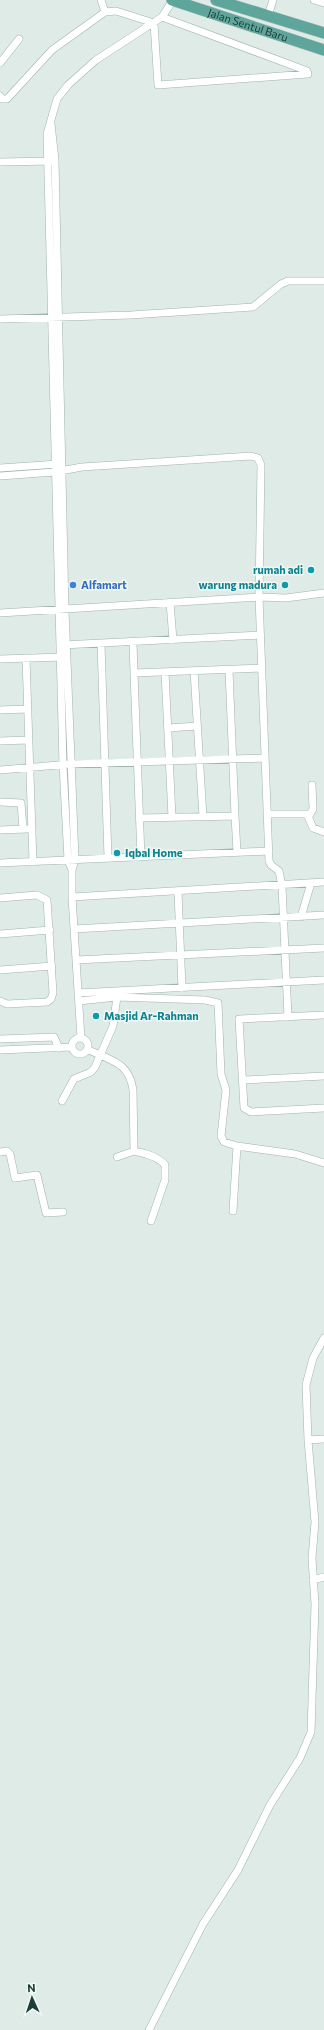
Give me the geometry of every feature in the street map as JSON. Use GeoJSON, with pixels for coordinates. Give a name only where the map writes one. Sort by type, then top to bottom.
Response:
{"type":"FeatureCollection","features":[{"type":"Feature","properties":{"kind":"main road","name":"Jalan Sentul Baru"},"geometry":{"type":"LineString","coordinates":[[172,0],[324,50]]}},
{"type":"Feature","properties":{"kind":"main road","name":"Jalan Sentul Baru"},"geometry":{"type":"LineString","coordinates":[[216,0],[324,33]]}},
{"type":"Feature","properties":{"kind":"main road"},"geometry":{"type":"LineString","coordinates":[[252,26],[256,12]]}},
{"type":"Feature","properties":{"kind":"main road"},"geometry":{"type":"LineString","coordinates":[[268,32],[270,17]]}},
{"type":"Feature","properties":{"kind":"street"},"geometry":{"type":"LineString","coordinates":[[101,0],[105,12]]}},
{"type":"Feature","properties":{"kind":"street"},"geometry":{"type":"LineString","coordinates":[[81,1038],[72,897],[72,860],[63,657],[51,124],[57,99],[68,85],[96,60],[162,17],[172,0]]}},
{"type":"Feature","properties":{"kind":"street"},"geometry":{"type":"LineString","coordinates":[[270,17],[273,0]]}},
{"type":"Feature","properties":{"kind":"street"},"geometry":{"type":"LineString","coordinates":[[314,0],[324,3]]}},
{"type":"Feature","properties":{"kind":"street"},"geometry":{"type":"LineString","coordinates":[[0,96],[2,99],[7,99],[52,50],[105,12],[116,11],[154,23]]}},
{"type":"Feature","properties":{"kind":"street"},"geometry":{"type":"LineString","coordinates":[[154,23],[158,85],[308,74],[307,71],[162,17]]}},
{"type":"Feature","properties":{"kind":"street"},"geometry":{"type":"LineString","coordinates":[[0,64],[19,39]]}},
{"type":"Feature","properties":{"kind":"street"},"geometry":{"type":"LineString","coordinates":[[0,162],[51,161]]}},
{"type":"Feature","properties":{"kind":"street"},"geometry":{"type":"LineString","coordinates":[[0,319],[55,318],[253,307],[281,284],[288,281],[324,281]]}},
{"type":"Feature","properties":{"kind":"street"},"geometry":{"type":"LineString","coordinates":[[0,468],[82,467],[251,456],[258,458],[261,465],[259,597],[267,814],[270,864],[279,871],[282,886],[282,918],[288,1017]]}},
{"type":"Feature","properties":{"kind":"street"},"geometry":{"type":"LineString","coordinates":[[0,476],[58,468]]}},
{"type":"Feature","properties":{"kind":"street"},"geometry":{"type":"LineString","coordinates":[[0,613],[62,611],[170,602],[259,597],[286,598],[324,593]]}},
{"type":"Feature","properties":{"kind":"street"},"geometry":{"type":"LineString","coordinates":[[170,602],[173,640]]}},
{"type":"Feature","properties":{"kind":"street"},"geometry":{"type":"LineString","coordinates":[[63,645],[260,636]]}},
{"type":"Feature","properties":{"kind":"street"},"geometry":{"type":"LineString","coordinates":[[133,642],[141,857]]}},
{"type":"Feature","properties":{"kind":"street"},"geometry":{"type":"LineString","coordinates":[[101,644],[108,858]]}},
{"type":"Feature","properties":{"kind":"street"},"geometry":{"type":"LineString","coordinates":[[0,659],[63,657]]}},
{"type":"Feature","properties":{"kind":"street"},"geometry":{"type":"LineString","coordinates":[[26,658],[29,768],[27,829]]}},
{"type":"Feature","properties":{"kind":"street"},"geometry":{"type":"LineString","coordinates":[[134,674],[261,668]]}},
{"type":"Feature","properties":{"kind":"street"},"geometry":{"type":"LineString","coordinates":[[229,670],[234,816],[237,852]]}},
{"type":"Feature","properties":{"kind":"street"},"geometry":{"type":"LineString","coordinates":[[194,671],[203,817]]}},
{"type":"Feature","properties":{"kind":"street"},"geometry":{"type":"LineString","coordinates":[[165,672],[172,817]]}},
{"type":"Feature","properties":{"kind":"street"},"geometry":{"type":"LineString","coordinates":[[0,710],[27,709]]}},
{"type":"Feature","properties":{"kind":"street"},"geometry":{"type":"LineString","coordinates":[[168,728],[198,726]]}},
{"type":"Feature","properties":{"kind":"street"},"geometry":{"type":"LineString","coordinates":[[0,741],[28,740]]}},
{"type":"Feature","properties":{"kind":"street"},"geometry":{"type":"LineString","coordinates":[[0,770],[67,764],[265,758]]}},
{"type":"Feature","properties":{"kind":"street"},"geometry":{"type":"LineString","coordinates":[[312,785],[313,809],[309,816],[312,828],[324,832]]}},
{"type":"Feature","properties":{"kind":"street"},"geometry":{"type":"LineString","coordinates":[[0,802],[21,803],[33,862]]}},
{"type":"Feature","properties":{"kind":"street"},"geometry":{"type":"LineString","coordinates":[[267,814],[307,814],[309,816]]}},
{"type":"Feature","properties":{"kind":"street"},"geometry":{"type":"LineString","coordinates":[[140,818],[234,816]]}},
{"type":"Feature","properties":{"kind":"street"},"geometry":{"type":"LineString","coordinates":[[0,830],[27,829]]}},
{"type":"Feature","properties":{"kind":"street"},"geometry":{"type":"LineString","coordinates":[[0,863],[269,851]]}},
{"type":"Feature","properties":{"kind":"street"},"geometry":{"type":"LineString","coordinates":[[72,897],[282,886],[324,882]]}},
{"type":"Feature","properties":{"kind":"street"},"geometry":{"type":"LineString","coordinates":[[301,916],[310,883]]}},
{"type":"Feature","properties":{"kind":"street"},"geometry":{"type":"LineString","coordinates":[[178,892],[182,956],[182,988]]}},
{"type":"Feature","properties":{"kind":"street"},"geometry":{"type":"LineString","coordinates":[[0,898],[37,895],[48,900],[53,993],[48,1002],[7,1004],[0,1001]]}},
{"type":"Feature","properties":{"kind":"street"},"geometry":{"type":"LineString","coordinates":[[74,929],[324,915]]}},
{"type":"Feature","properties":{"kind":"street"},"geometry":{"type":"LineString","coordinates":[[0,934],[50,930]]}},
{"type":"Feature","properties":{"kind":"street"},"geometry":{"type":"LineString","coordinates":[[76,960],[324,948]]}},
{"type":"Feature","properties":{"kind":"street"},"geometry":{"type":"LineString","coordinates":[[0,970],[52,966]]}},
{"type":"Feature","properties":{"kind":"street"},"geometry":{"type":"LineString","coordinates":[[78,993],[324,980]]}},
{"type":"Feature","properties":{"kind":"street"},"geometry":{"type":"LineString","coordinates":[[79,1001],[117,997],[205,1000],[218,1003],[221,1074],[226,1090],[221,1136],[224,1142],[237,1146],[295,1154],[324,1163]]}},
{"type":"Feature","properties":{"kind":"street"},"geometry":{"type":"LineString","coordinates":[[62,1100],[74,1079],[91,1072],[100,1056],[113,1026],[117,997]]}},
{"type":"Feature","properties":{"kind":"street"},"geometry":{"type":"LineString","coordinates":[[324,1015],[235,1019],[244,1080],[244,1108],[246,1111],[324,1108]]}},
{"type":"Feature","properties":{"kind":"street"},"geometry":{"type":"LineString","coordinates":[[59,1048],[54,1037],[1,1039],[2,1050],[59,1048],[72,1047]]}},
{"type":"Feature","properties":{"kind":"street"},"geometry":{"type":"LineString","coordinates":[[81,1038],[87,1042],[87,1050],[84,1053],[79,1054],[74,1052],[72,1047],[73,1042],[76,1039],[81,1038]]}},
{"type":"Feature","properties":{"kind":"street"},"geometry":{"type":"LineString","coordinates":[[87,1050],[119,1063],[126,1069],[132,1080],[134,1151]]}},
{"type":"Feature","properties":{"kind":"street"},"geometry":{"type":"LineString","coordinates":[[244,1080],[324,1076]]}},
{"type":"Feature","properties":{"kind":"street"},"geometry":{"type":"LineString","coordinates":[[233,1211],[237,1146]]}},
{"type":"Feature","properties":{"kind":"street"},"geometry":{"type":"LineString","coordinates":[[0,1152],[7,1151],[10,1154],[15,1178],[19,1179],[37,1175],[46,1213],[63,1212]]}},
{"type":"Feature","properties":{"kind":"street"},"geometry":{"type":"LineString","coordinates":[[117,1157],[134,1151],[149,1155],[165,1165],[165,1180],[151,1221]]}},
{"type":"Feature","properties":{"kind":"street"},"geometry":{"type":"LineString","coordinates":[[149,2030],[203,1924],[238,1870],[270,1805],[307,1743],[312,1717],[315,1604],[312,1558],[315,1522],[308,1440],[306,1385],[314,1358],[324,1338]]}},
{"type":"Feature","properties":{"kind":"street"},"geometry":{"type":"LineString","coordinates":[[308,1440],[324,1439]]}},
{"type":"Feature","properties":{"kind":"street"},"geometry":{"type":"LineString","coordinates":[[313,1580],[324,1577]]}},
{"type":"Feature","properties":{"kind":"place","name":"rumah adi"},"geometry":{"type":"Point","coordinates":[311,570]}},
{"type":"Feature","properties":{"kind":"place","name":"Alfamart"},"geometry":{"type":"Point","coordinates":[73,585]}},
{"type":"Feature","properties":{"kind":"place","name":"warung madura"},"geometry":{"type":"Point","coordinates":[285,585]}},
{"type":"Feature","properties":{"kind":"place","name":"Iqbal Home"},"geometry":{"type":"Point","coordinates":[117,853]}},
{"type":"Feature","properties":{"kind":"place","name":"Masjid Ar-Rahman"},"geometry":{"type":"Point","coordinates":[96,1016]}}]}
